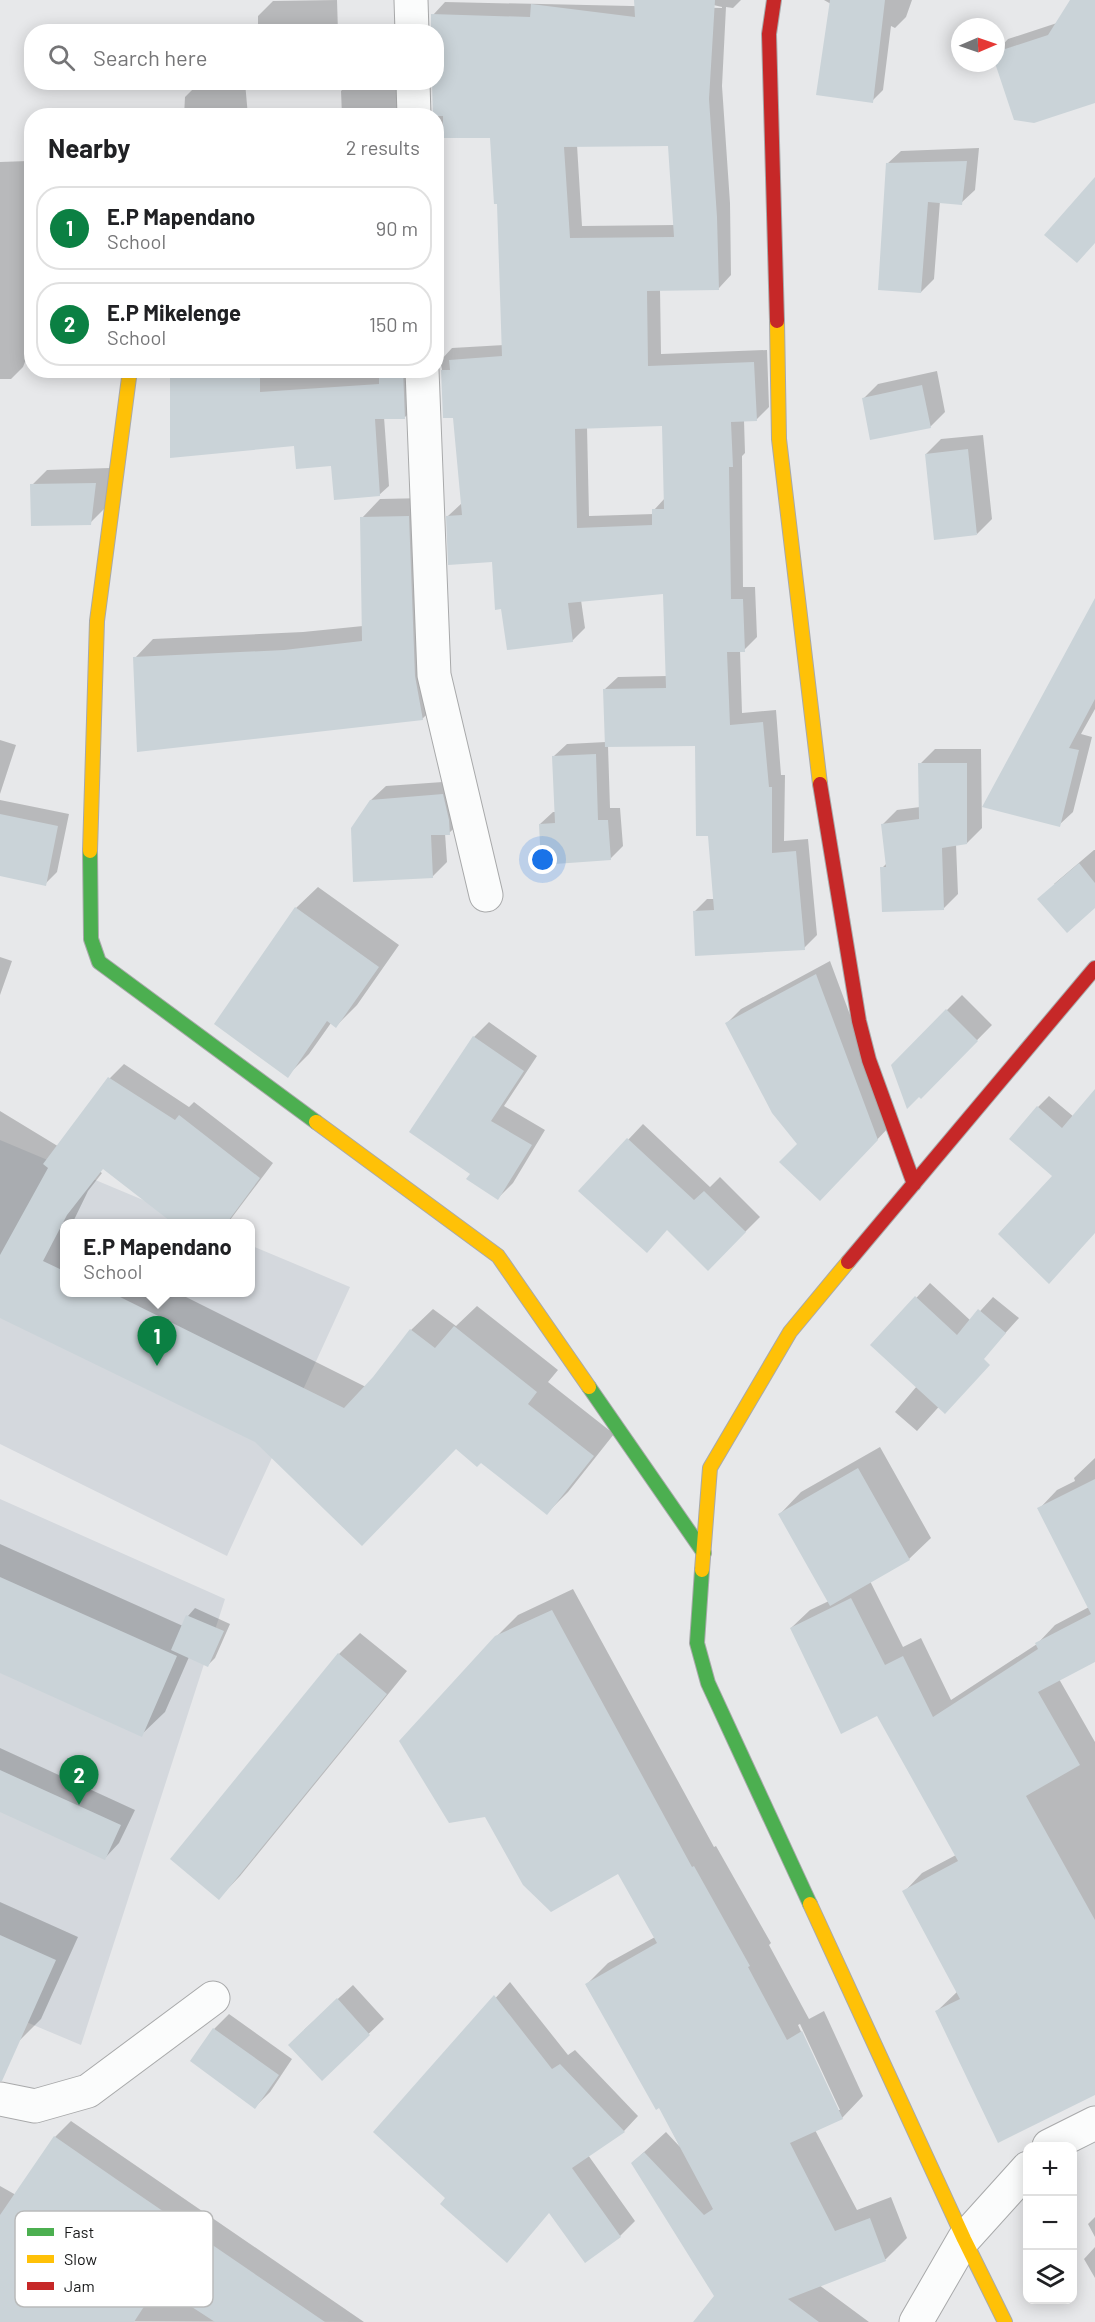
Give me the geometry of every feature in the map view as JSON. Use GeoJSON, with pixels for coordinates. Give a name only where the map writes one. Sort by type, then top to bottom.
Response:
{"type":"FeatureCollection","features":[{"type":"Feature","properties":{"kind":"street"},"geometry":{"type":"LineString","coordinates":[[411,0],[412,24]]}},
{"type":"Feature","properties":{"kind":"street"},"geometry":{"type":"LineString","coordinates":[[774,0],[769,34],[779,439],[817,764],[859,1020],[869,1060],[914,1184]]}},
{"type":"Feature","properties":{"kind":"street"},"geometry":{"type":"LineString","coordinates":[[413,90],[414,108]]}},
{"type":"Feature","properties":{"kind":"street"},"geometry":{"type":"LineString","coordinates":[[129,378],[98,621],[90,816],[91,939],[99,962],[498,1256],[704,1553]]}},
{"type":"Feature","properties":{"kind":"street"},"geometry":{"type":"LineString","coordinates":[[422,378],[434,675],[486,896]]}},
{"type":"Feature","properties":{"kind":"street"},"geometry":{"type":"LineString","coordinates":[[1005,2322],[964,2239],[708,1683],[697,1643],[710,1468],[790,1332],[1095,968]]}},
{"type":"Feature","properties":{"kind":"street"},"geometry":{"type":"LineString","coordinates":[[0,2099],[35,2106],[88,2091],[213,1998]]}},
{"type":"Feature","properties":{"kind":"street"},"geometry":{"type":"LineString","coordinates":[[1057,2142],[1095,2123]]}},
{"type":"Feature","properties":{"kind":"street"},"geometry":{"type":"LineString","coordinates":[[915,2322],[964,2239],[1023,2174]]}},
{"type":"Feature","properties":{"kind":"shaded area"},"geometry":{"type":"Polygon","coordinates":[[[0,1140],[188,1219],[60,1219],[60,1297],[255,1297],[255,1247],[350,1287],[227,1556],[0,1444],[0,1140]]]}},
{"type":"Feature","properties":{"kind":"shaded area"},"geometry":{"type":"Polygon","coordinates":[[[0,1499],[225,1599],[81,2045],[0,2011],[0,1499]]]}},
{"type":"Feature","properties":{"kind":"building"},"geometry":{"type":"Polygon","coordinates":[[[634,0],[715,0],[709,99],[717,217],[719,290],[647,291],[648,366],[754,362],[757,421],[731,422],[733,467],[729,467],[731,599],[743,599],[745,652],[727,652],[730,725],[763,722],[769,787],[772,787],[772,853],[796,851],[805,950],[695,956],[693,911],[714,910],[708,836],[696,836],[695,746],[605,747],[603,689],[666,688],[663,594],[568,603],[573,642],[507,650],[501,609],[495,610],[492,562],[448,565],[446,516],[462,515],[453,418],[443,418],[441,378],[444,378],[444,370],[450,370],[449,360],[502,356],[497,204],[494,204],[490,138],[444,138],[444,108],[433,108],[432,90],[444,90],[444,24],[431,24],[431,14],[530,17],[531,4],[635,17],[634,0]],[[668,146],[564,147],[570,238],[674,237],[668,146]],[[662,426],[575,429],[577,528],[652,525],[652,509],[664,509],[662,426]]]}},
{"type":"Feature","properties":{"kind":"building"},"geometry":{"type":"Polygon","coordinates":[[[830,0],[885,0],[873,103],[816,95],[830,0]]]}},
{"type":"Feature","properties":{"kind":"building"},"geometry":{"type":"Polygon","coordinates":[[[1070,0],[1095,0],[1095,103],[1034,123],[1014,120],[998,72],[1005,72],[1005,49],[1048,35],[1070,0]]]}},
{"type":"Feature","properties":{"kind":"building"},"geometry":{"type":"Polygon","coordinates":[[[967,161],[962,205],[928,202],[921,293],[878,290],[886,163],[967,161]]]}},
{"type":"Feature","properties":{"kind":"building"},"geometry":{"type":"Polygon","coordinates":[[[1095,177],[1095,243],[1077,263],[1044,235],[1095,177]]]}},
{"type":"Feature","properties":{"kind":"building"},"geometry":{"type":"Polygon","coordinates":[[[170,378],[260,378],[260,392],[379,384],[379,378],[403,378],[405,419],[375,419],[380,496],[334,500],[331,466],[296,469],[294,446],[170,458],[170,378]]]}},
{"type":"Feature","properties":{"kind":"building"},"geometry":{"type":"Polygon","coordinates":[[[922,385],[931,428],[870,440],[862,398],[922,385]]]}},
{"type":"Feature","properties":{"kind":"building"},"geometry":{"type":"Polygon","coordinates":[[[968,449],[977,535],[934,540],[925,454],[968,449]]]}},
{"type":"Feature","properties":{"kind":"building"},"geometry":{"type":"Polygon","coordinates":[[[96,483],[91,525],[31,526],[30,484],[96,483]]]}},
{"type":"Feature","properties":{"kind":"building"},"geometry":{"type":"Polygon","coordinates":[[[409,516],[415,676],[423,720],[137,752],[133,657],[284,650],[362,641],[360,517],[409,516]]]}},
{"type":"Feature","properties":{"kind":"building"},"geometry":{"type":"Polygon","coordinates":[[[1095,598],[1095,699],[1069,748],[1079,750],[1060,827],[982,807],[1095,598]]]}},
{"type":"Feature","properties":{"kind":"building"},"geometry":{"type":"Polygon","coordinates":[[[596,754],[598,820],[608,820],[611,860],[541,865],[539,824],[555,823],[552,756],[596,754]]]}},
{"type":"Feature","properties":{"kind":"building"},"geometry":{"type":"Polygon","coordinates":[[[918,763],[967,763],[967,844],[942,848],[944,910],[882,912],[880,867],[886,867],[881,824],[919,819],[918,763]]]}},
{"type":"Feature","properties":{"kind":"building"},"geometry":{"type":"Polygon","coordinates":[[[443,794],[450,835],[431,835],[433,878],[353,882],[351,828],[370,800],[443,794]]]}},
{"type":"Feature","properties":{"kind":"building"},"geometry":{"type":"Polygon","coordinates":[[[0,814],[58,826],[46,886],[0,876],[0,814]]]}},
{"type":"Feature","properties":{"kind":"building"},"geometry":{"type":"Polygon","coordinates":[[[1079,863],[1095,883],[1095,908],[1067,933],[1037,899],[1079,863]]]}},
{"type":"Feature","properties":{"kind":"building"},"geometry":{"type":"Polygon","coordinates":[[[295,907],[379,967],[336,1028],[327,1021],[288,1078],[214,1024],[295,907]]]}},
{"type":"Feature","properties":{"kind":"building"},"geometry":{"type":"Polygon","coordinates":[[[816,974],[878,1140],[820,1201],[779,1162],[797,1144],[772,1113],[725,1023],[816,974]]]}},
{"type":"Feature","properties":{"kind":"building"},"geometry":{"type":"Polygon","coordinates":[[[946,1009],[978,1041],[921,1099],[919,1097],[907,1109],[891,1065],[946,1009]]]}},
{"type":"Feature","properties":{"kind":"building"},"geometry":{"type":"Polygon","coordinates":[[[473,1036],[524,1071],[491,1121],[532,1145],[498,1200],[466,1179],[470,1174],[409,1132],[473,1036]]]}},
{"type":"Feature","properties":{"kind":"building"},"geometry":{"type":"Polygon","coordinates":[[[108,1077],[175,1120],[179,1115],[260,1178],[230,1219],[168,1219],[103,1169],[65,1219],[60,1219],[60,1228],[43,1261],[60,1269],[60,1297],[120,1297],[344,1408],[373,1377],[410,1329],[435,1348],[454,1326],[537,1392],[528,1404],[594,1456],[547,1515],[481,1463],[477,1467],[456,1449],[362,1546],[255,1442],[0,1318],[0,1255],[48,1168],[43,1164],[108,1077]]]}},
{"type":"Feature","properties":{"kind":"building"},"geometry":{"type":"Polygon","coordinates":[[[1095,1089],[1095,1233],[1049,1284],[998,1234],[1052,1176],[1009,1139],[1037,1106],[1062,1128],[1095,1089]]]}},
{"type":"Feature","properties":{"kind":"building"},"geometry":{"type":"Polygon","coordinates":[[[627,1138],[694,1200],[704,1191],[746,1232],[708,1271],[667,1230],[647,1253],[578,1191],[627,1138]]]}},
{"type":"Feature","properties":{"kind":"building"},"geometry":{"type":"Polygon","coordinates":[[[915,1296],[957,1335],[978,1309],[1006,1333],[984,1359],[990,1365],[945,1414],[870,1345],[915,1296]]]}},
{"type":"Feature","properties":{"kind":"building"},"geometry":{"type":"Polygon","coordinates":[[[858,1468],[910,1560],[830,1606],[778,1514],[858,1468]]]}},
{"type":"Feature","properties":{"kind":"building"},"geometry":{"type":"Polygon","coordinates":[[[1095,1479],[1095,1662],[1038,1692],[1080,1765],[1026,1796],[1095,1920],[1095,2095],[998,2143],[935,2011],[960,1999],[902,1891],[958,1861],[877,1716],[841,1734],[790,1628],[851,1598],[885,1665],[903,1656],[933,1717],[1038,1649],[1035,1643],[1091,1614],[1037,1508],[1095,1479]]]}},
{"type":"Feature","properties":{"kind":"building"},"geometry":{"type":"Polygon","coordinates":[[[0,1577],[177,1656],[142,1737],[0,1673],[0,1577]]]}},
{"type":"Feature","properties":{"kind":"building"},"geometry":{"type":"Polygon","coordinates":[[[552,1610],[692,1867],[694,1866],[750,1966],[748,1967],[787,2040],[802,2031],[843,2119],[790,2143],[835,2231],[870,2218],[886,2261],[788,2299],[819,2322],[693,2322],[714,2296],[631,2163],[644,2152],[704,2215],[713,2209],[659,2108],[656,2110],[585,1984],[657,1943],[618,1874],[551,1912],[523,1885],[485,1817],[449,1823],[399,1741],[495,1636],[552,1610]]]}},
{"type":"Feature","properties":{"kind":"building"},"geometry":{"type":"Polygon","coordinates":[[[186,1615],[224,1631],[208,1667],[171,1650],[186,1615]]]}},
{"type":"Feature","properties":{"kind":"building"},"geometry":{"type":"Polygon","coordinates":[[[338,1653],[387,1694],[219,1900],[170,1859],[338,1653]]]}},
{"type":"Feature","properties":{"kind":"building"},"geometry":{"type":"Polygon","coordinates":[[[0,1770],[121,1825],[105,1860],[0,1812],[0,1770]]]}},
{"type":"Feature","properties":{"kind":"building"},"geometry":{"type":"Polygon","coordinates":[[[0,1935],[56,1960],[2,2081],[0,2081],[0,1935]]]}},
{"type":"Feature","properties":{"kind":"building"},"geometry":{"type":"Polygon","coordinates":[[[494,1995],[552,2069],[560,2064],[625,2132],[572,2168],[621,2237],[585,2263],[549,2213],[507,2263],[440,2204],[445,2198],[373,2132],[494,1995]]]}},
{"type":"Feature","properties":{"kind":"building"},"geometry":{"type":"Polygon","coordinates":[[[337,1998],[370,2035],[322,2081],[288,2045],[337,1998]]]}},
{"type":"Feature","properties":{"kind":"building"},"geometry":{"type":"Polygon","coordinates":[[[213,2028],[279,2075],[255,2109],[190,2061],[213,2028]]]}},
{"type":"Feature","properties":{"kind":"building"},"geometry":{"type":"Polygon","coordinates":[[[54,2136],[163,2211],[15,2211],[15,2307],[144,2307],[134,2322],[0,2322],[0,2215],[54,2136]]]}},
{"type":"Feature","properties":{"kind":"building"},"geometry":{"type":"Polygon","coordinates":[[[213,2245],[325,2322],[215,2322],[192,2307],[213,2307],[213,2245]]]}},
{"type":"Feature","properties":{"kind":"traffic: fast"},"geometry":{"type":"LineString","coordinates":[[90,851],[91,939],[99,962],[316,1122]]}},
{"type":"Feature","properties":{"kind":"traffic: fast"},"geometry":{"type":"LineString","coordinates":[[589,1387],[704,1553]]}},
{"type":"Feature","properties":{"kind":"traffic: fast"},"geometry":{"type":"LineString","coordinates":[[702,1570],[697,1643],[708,1683],[810,1904]]}},
{"type":"Feature","properties":{"kind":"traffic: slow"},"geometry":{"type":"LineString","coordinates":[[777,321],[779,439],[820,784]]}},
{"type":"Feature","properties":{"kind":"traffic: slow"},"geometry":{"type":"LineString","coordinates":[[90,851],[97,621],[129,378]]}},
{"type":"Feature","properties":{"kind":"traffic: slow"},"geometry":{"type":"LineString","coordinates":[[316,1122],[498,1256],[589,1387]]}},
{"type":"Feature","properties":{"kind":"traffic: slow"},"geometry":{"type":"LineString","coordinates":[[702,1570],[710,1468],[790,1332],[848,1262]]}},
{"type":"Feature","properties":{"kind":"traffic: slow"},"geometry":{"type":"LineString","coordinates":[[810,1904],[964,2239],[1005,2322]]}},
{"type":"Feature","properties":{"kind":"traffic: jam"},"geometry":{"type":"LineString","coordinates":[[774,0],[769,34],[777,321]]}},
{"type":"Feature","properties":{"kind":"traffic: jam"},"geometry":{"type":"LineString","coordinates":[[820,784],[859,1021],[869,1060],[914,1184]]}},
{"type":"Feature","properties":{"kind":"traffic: jam"},"geometry":{"type":"LineString","coordinates":[[848,1262],[1095,968]]}},
{"type":"Feature","properties":{"kind":"place","name":"E.P Mapendano"},"geometry":{"type":"Point","coordinates":[157,1366]}},
{"type":"Feature","properties":{"kind":"place","name":"E.P Mikelenge"},"geometry":{"type":"Point","coordinates":[79,1805]}}]}
